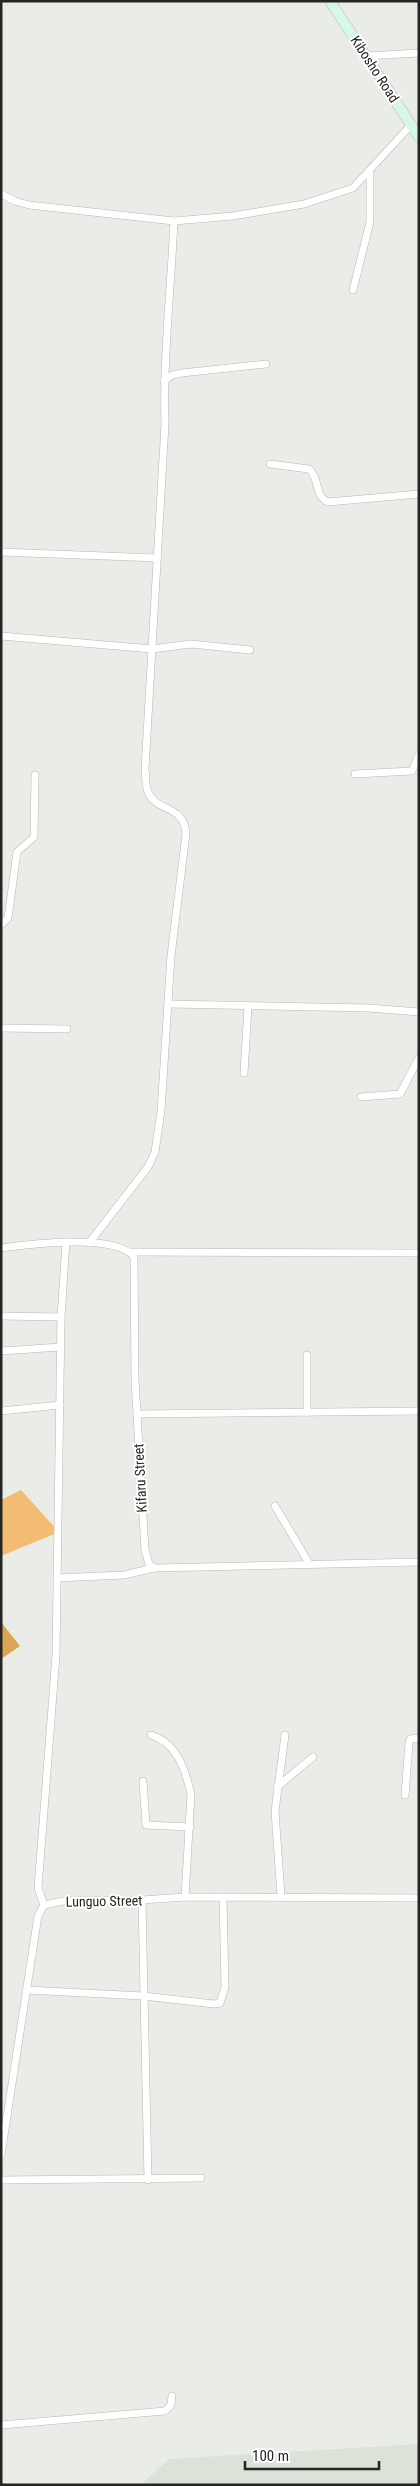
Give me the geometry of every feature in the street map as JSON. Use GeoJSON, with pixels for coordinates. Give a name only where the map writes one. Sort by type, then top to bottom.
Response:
{"type":"FeatureCollection","features":[{"type":"Feature","properties":{"kind":"main road","name":"Kibosho Road"},"geometry":{"type":"LineString","coordinates":[[330,1],[419,137]]}},
{"type":"Feature","properties":{"kind":"street"},"geometry":{"type":"LineString","coordinates":[[366,56],[419,53]]}},
{"type":"Feature","properties":{"kind":"street"},"geometry":{"type":"LineString","coordinates":[[1,194],[15,201],[30,204],[174,220],[209,219],[304,204],[354,188],[411,125]]}},
{"type":"Feature","properties":{"kind":"street"},"geometry":{"type":"LineString","coordinates":[[353,290],[370,222],[370,172]]}},
{"type":"Feature","properties":{"kind":"street"},"geometry":{"type":"LineString","coordinates":[[89,1243],[153,1160],[161,1111],[172,956],[186,834],[181,817],[155,802],[147,792],[145,750],[165,424],[164,381],[171,299],[174,220]]}},
{"type":"Feature","properties":{"kind":"street"},"geometry":{"type":"LineString","coordinates":[[164,381],[172,375],[182,373],[266,364]]}},
{"type":"Feature","properties":{"kind":"street"},"geometry":{"type":"LineString","coordinates":[[270,464],[312,471],[321,496],[328,502],[419,494]]}},
{"type":"Feature","properties":{"kind":"street"},"geometry":{"type":"LineString","coordinates":[[1,552],[157,558]]}},
{"type":"Feature","properties":{"kind":"street"},"geometry":{"type":"LineString","coordinates":[[1,636],[152,649],[191,644],[250,650]]}},
{"type":"Feature","properties":{"kind":"street"},"geometry":{"type":"LineString","coordinates":[[354,774],[412,771],[419,755]]}},
{"type":"Feature","properties":{"kind":"street"},"geometry":{"type":"LineString","coordinates":[[1,925],[8,918],[17,852],[34,836],[35,775]]}},
{"type":"Feature","properties":{"kind":"street"},"geometry":{"type":"LineString","coordinates":[[170,1004],[369,1008],[419,1012]]}},
{"type":"Feature","properties":{"kind":"street"},"geometry":{"type":"LineString","coordinates":[[244,1073],[248,1007]]}},
{"type":"Feature","properties":{"kind":"street"},"geometry":{"type":"LineString","coordinates":[[1,1028],[67,1029]]}},
{"type":"Feature","properties":{"kind":"street"},"geometry":{"type":"LineString","coordinates":[[361,1097],[400,1094],[406,1086],[419,1058]]}},
{"type":"Feature","properties":{"kind":"street"},"geometry":{"type":"LineString","coordinates":[[1,1248],[40,1242],[66,1242],[89,1243],[130,1252],[419,1253]]}},
{"type":"Feature","properties":{"kind":"street"},"geometry":{"type":"LineString","coordinates":[[1,2155],[38,1916],[44,1906],[38,1888],[56,1655],[61,1317],[66,1242]]}},
{"type":"Feature","properties":{"kind":"street","name":"Kifaru Street"},"geometry":{"type":"LineString","coordinates":[[130,1252],[135,1265],[137,1414],[145,1550],[149,1564],[154,1568]]}},
{"type":"Feature","properties":{"kind":"street"},"geometry":{"type":"LineString","coordinates":[[1,1316],[61,1317]]}},
{"type":"Feature","properties":{"kind":"street"},"geometry":{"type":"LineString","coordinates":[[1,1351],[61,1347]]}},
{"type":"Feature","properties":{"kind":"street"},"geometry":{"type":"LineString","coordinates":[[307,1355],[307,1412]]}},
{"type":"Feature","properties":{"kind":"street"},"geometry":{"type":"LineString","coordinates":[[1,1411],[60,1405]]}},
{"type":"Feature","properties":{"kind":"street"},"geometry":{"type":"LineString","coordinates":[[137,1414],[419,1412]]}},
{"type":"Feature","properties":{"kind":"street"},"geometry":{"type":"LineString","coordinates":[[276,1506],[310,1565]]}},
{"type":"Feature","properties":{"kind":"street"},"geometry":{"type":"LineString","coordinates":[[57,1578],[124,1575],[154,1568],[419,1562]]}},
{"type":"Feature","properties":{"kind":"street"},"geometry":{"type":"LineString","coordinates":[[151,1735],[167,1741],[174,1750],[188,1778],[192,1794],[185,1897]]}},
{"type":"Feature","properties":{"kind":"street"},"geometry":{"type":"LineString","coordinates":[[281,1896],[276,1833],[277,1787],[285,1735]]}},
{"type":"Feature","properties":{"kind":"street"},"geometry":{"type":"LineString","coordinates":[[406,1794],[409,1743],[410,1739],[419,1738]]}},
{"type":"Feature","properties":{"kind":"street"},"geometry":{"type":"LineString","coordinates":[[277,1787],[313,1757]]}},
{"type":"Feature","properties":{"kind":"street"},"geometry":{"type":"LineString","coordinates":[[143,1781],[146,1825],[190,1827]]}},
{"type":"Feature","properties":{"kind":"street","name":"Lunguo Street"},"geometry":{"type":"LineString","coordinates":[[44,1906],[63,1901],[142,1900],[185,1897],[419,1898]]}},
{"type":"Feature","properties":{"kind":"street"},"geometry":{"type":"LineString","coordinates":[[26,1990],[143,1996],[220,2003],[225,1987],[223,1897]]}},
{"type":"Feature","properties":{"kind":"street"},"geometry":{"type":"LineString","coordinates":[[142,1900],[148,2180]]}},
{"type":"Feature","properties":{"kind":"street"},"geometry":{"type":"LineString","coordinates":[[1,2180],[202,2178]]}},
{"type":"Feature","properties":{"kind":"street"},"geometry":{"type":"LineString","coordinates":[[1,2425],[165,2411],[171,2405],[172,2396]]}},
{"type":"Feature","properties":{"kind":"shaded area"},"geometry":{"type":"Polygon","coordinates":[[[21,1490],[59,1532],[1,1556],[1,1500],[21,1490]]]}},
{"type":"Feature","properties":{"kind":"shaded area"},"geometry":{"type":"Polygon","coordinates":[[[1,1622],[20,1646],[1,1659],[1,1622]]]}},
{"type":"Feature","properties":{"kind":"shaded area"},"geometry":{"type":"Polygon","coordinates":[[[419,2444],[419,2485],[141,2485],[169,2459],[419,2444]]]}}]}
